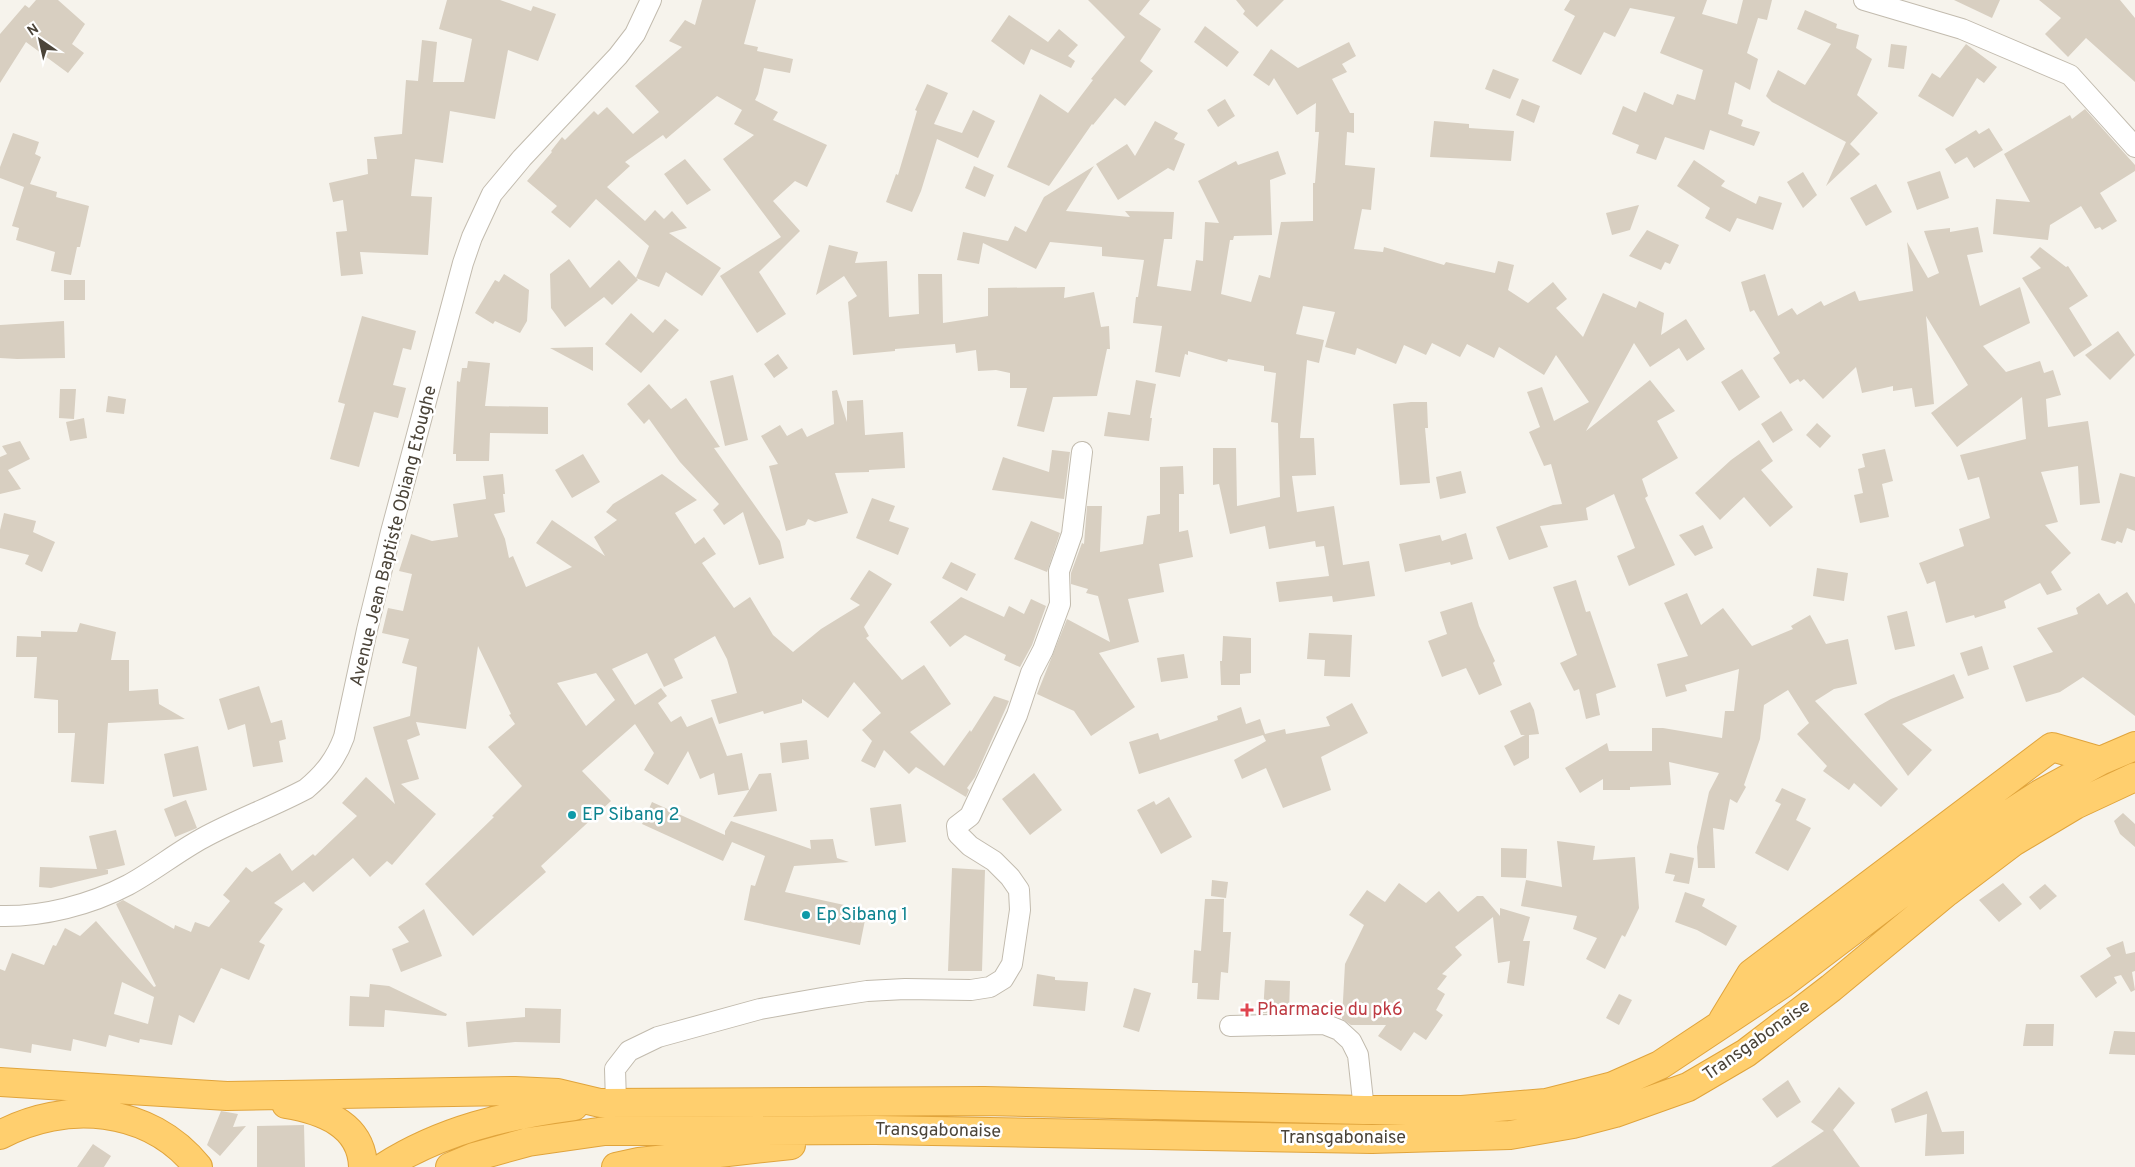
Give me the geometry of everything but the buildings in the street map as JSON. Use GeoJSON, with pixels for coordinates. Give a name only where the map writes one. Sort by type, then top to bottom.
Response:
{"type":"FeatureCollection","features":[{"type":"Feature","properties":{"kind":"highway"},"geometry":{"type":"LineString","coordinates":[[1718,1028],[1751,974],[2052,746],[2100,761]]}},
{"type":"Feature","properties":{"kind":"highway","name":"Transgabonaise"},"geometry":{"type":"LineString","coordinates":[[384,1167],[432,1141],[474,1125],[536,1111],[608,1102],[984,1101],[1364,1110],[1462,1110],[1546,1103],[1613,1086],[1660,1065],[1782,984],[1988,827],[2040,794],[2100,761],[2135,746]]}},
{"type":"Feature","properties":{"kind":"highway","name":"Transgabonaise"},"geometry":{"type":"LineString","coordinates":[[450,1167],[474,1157],[528,1142],[605,1131],[838,1130],[1372,1139],[1510,1134],[1573,1124],[1615,1113],[1688,1088],[1746,1053],[1832,988],[1916,916],[2013,842],[2075,806],[2135,777]]}},
{"type":"Feature","properties":{"kind":"highway"},"geometry":{"type":"LineString","coordinates":[[0,1082],[227,1096],[515,1091],[558,1093],[608,1102]]}},
{"type":"Feature","properties":{"kind":"highway"},"geometry":{"type":"LineString","coordinates":[[227,1096],[303,1107],[329,1116],[341,1123],[351,1133],[362,1154],[362,1167]]}},
{"type":"Feature","properties":{"kind":"highway"},"geometry":{"type":"LineString","coordinates":[[0,1135],[18,1125],[46,1116],[80,1113],[111,1115],[141,1124],[168,1139],[198,1167]]}},
{"type":"Feature","properties":{"kind":"highway"},"geometry":{"type":"LineString","coordinates":[[616,1167],[639,1162],[806,1143],[838,1130]]}},
{"type":"Feature","properties":{"kind":"street","name":"Avenue Jean Baptiste Obiang Etoughe"},"geometry":{"type":"LineString","coordinates":[[0,916],[21,917],[46,912],[111,893],[130,884],[201,839],[306,789],[319,779],[330,766],[339,753],[344,737],[391,532],[460,272],[472,237],[497,188],[522,158],[618,56],[635,34],[651,0]]}},
{"type":"Feature","properties":{"kind":"street"},"geometry":{"type":"LineString","coordinates":[[1864,0],[1962,29],[2070,76],[2135,147]]}},
{"type":"Feature","properties":{"kind":"street"},"geometry":{"type":"LineString","coordinates":[[608,1102],[615,1069],[629,1051],[658,1038],[760,1009],[822,998],[867,991],[905,989],[971,990],[990,987],[1003,979],[1012,964],[1020,910],[1019,890],[1010,877],[994,861],[970,846],[958,834],[957,826],[970,816],[1017,715],[1031,673],[1043,650],[1060,604],[1059,571],[1072,534],[1082,452]]}},
{"type":"Feature","properties":{"kind":"street"},"geometry":{"type":"LineString","coordinates":[[1230,1026],[1324,1024],[1339,1030],[1352,1041],[1358,1055],[1364,1110]]}},
{"type":"Feature","properties":{"kind":"place","name":"EP Sibang 2"},"geometry":{"type":"Point","coordinates":[572,815]}},
{"type":"Feature","properties":{"kind":"place","name":"Ep Sibang 1"},"geometry":{"type":"Point","coordinates":[806,915]}},
{"type":"Feature","properties":{"kind":"place","name":"Pharmacie du pk6"},"geometry":{"type":"Point","coordinates":[1247,1010]}}]}
